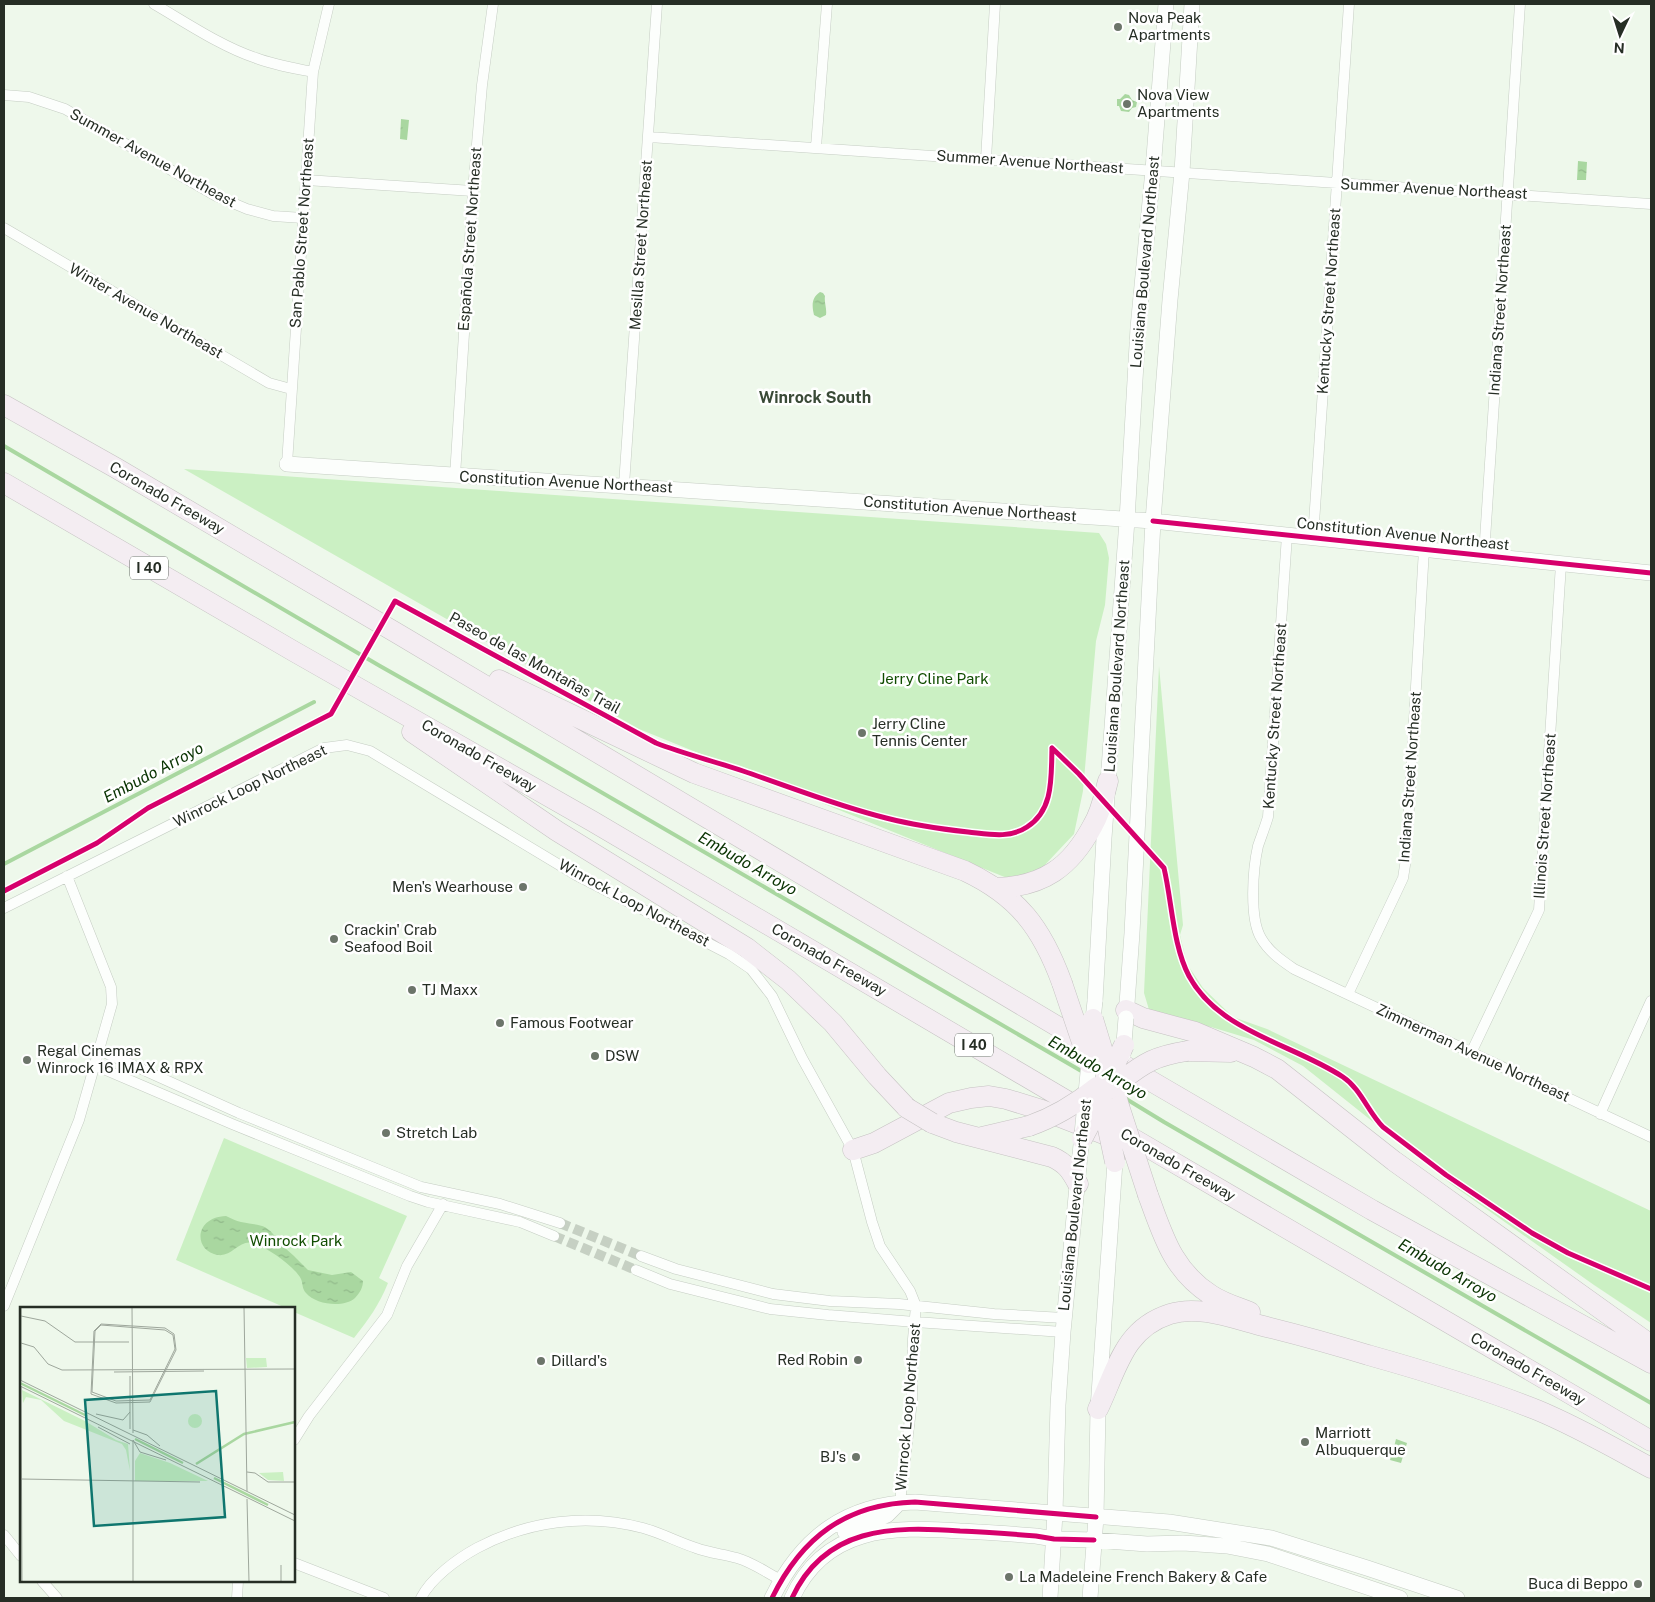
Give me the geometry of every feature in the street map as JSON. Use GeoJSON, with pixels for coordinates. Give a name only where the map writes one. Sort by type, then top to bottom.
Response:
{"type":"FeatureCollection","features":[{"type":"Feature","properties":{"kind":"highway","name":"Coronado Freeway"},"geometry":{"type":"LineString","coordinates":[[4,405],[116,468],[400,634],[1071,1036],[1372,1210],[1651,1363]]}},
{"type":"Feature","properties":{"kind":"highway","name":"Coronado Freeway"},"geometry":{"type":"LineString","coordinates":[[4,483],[295,652],[592,820],[1162,1156],[1651,1441]]}},
{"type":"Feature","properties":{"kind":"highway"},"geometry":{"type":"LineString","coordinates":[[400,634],[694,773],[965,870],[983,879],[995,888],[1022,910],[1034,924],[1051,954],[1089,1063],[1107,1090],[1169,1249],[1181,1269],[1211,1295],[1290,1332]]}},
{"type":"Feature","properties":{"kind":"highway"},"geometry":{"type":"LineString","coordinates":[[295,652],[557,831],[747,948],[788,980],[833,1023],[877,1076],[907,1108],[932,1123],[956,1132],[1060,1160],[1068,1167],[1078,1184]]}},
{"type":"Feature","properties":{"kind":"highway"},"geometry":{"type":"LineString","coordinates":[[995,888],[1011,888],[1033,882],[1054,872],[1064,864],[1081,844],[1094,824],[1108,782]]}},
{"type":"Feature","properties":{"kind":"highway"},"geometry":{"type":"LineString","coordinates":[[1094,1010],[1107,1090],[1115,1168]]}},
{"type":"Feature","properties":{"kind":"highway"},"geometry":{"type":"LineString","coordinates":[[1126,1014],[1195,1032],[1254,1057],[1290,1078],[1394,1161],[1651,1345]]}},
{"type":"Feature","properties":{"kind":"highway"},"geometry":{"type":"LineString","coordinates":[[1081,1147],[1107,1090],[1124,1045]]}},
{"type":"Feature","properties":{"kind":"highway"},"geometry":{"type":"LineString","coordinates":[[980,1137],[1029,1126],[1050,1118],[1107,1090],[1140,1066],[1164,1055],[1187,1051],[1240,1052]]}},
{"type":"Feature","properties":{"kind":"highway"},"geometry":{"type":"LineString","coordinates":[[853,1150],[874,1142],[949,1103],[989,1096],[1042,1110],[1162,1156]]}},
{"type":"Feature","properties":{"kind":"highway"},"geometry":{"type":"LineString","coordinates":[[1098,1409],[1118,1361],[1131,1340],[1141,1330],[1171,1314],[1192,1311],[1214,1314],[1290,1332],[1466,1384],[1538,1411],[1592,1436],[1651,1468]]}},
{"type":"Feature","properties":{"kind":"main road","name":"Louisiana Boulevard Northeast"},"geometry":{"type":"LineString","coordinates":[[1089,1063],[1127,520],[1138,328],[1154,170],[1166,4]]}},
{"type":"Feature","properties":{"kind":"main road","name":"Louisiana Boulevard Northeast"},"geometry":{"type":"LineString","coordinates":[[1124,1045],[1132,933],[1153,522],[1169,309],[1182,172],[1192,4]]}},
{"type":"Feature","properties":{"kind":"main road","name":"Constitution Avenue Northeast"},"geometry":{"type":"LineString","coordinates":[[287,464],[455,476],[624,485],[1153,522],[1651,573]]}},
{"type":"Feature","properties":{"kind":"main road","name":"Louisiana Boulevard Northeast"},"geometry":{"type":"LineString","coordinates":[[1050,1598],[1054,1539],[1058,1405],[1081,1147]]}},
{"type":"Feature","properties":{"kind":"main road"},"geometry":{"type":"LineString","coordinates":[[1090,1598],[1096,1517],[1098,1409],[1115,1168]]}},
{"type":"Feature","properties":{"kind":"main road"},"geometry":{"type":"LineString","coordinates":[[792,1598],[809,1570],[814,1557],[835,1537],[887,1515],[900,1502]]}},
{"type":"Feature","properties":{"kind":"main road"},"geometry":{"type":"LineString","coordinates":[[772,1598],[789,1567],[808,1544],[831,1526],[857,1512],[900,1502],[930,1502],[1169,1522],[1272,1538],[1457,1598]]}},
{"type":"Feature","properties":{"kind":"main road"},"geometry":{"type":"LineString","coordinates":[[809,1570],[838,1545],[868,1534],[882,1531],[928,1528],[1054,1539],[1227,1546],[1259,1552],[1395,1597]]}},
{"type":"Feature","properties":{"kind":"street"},"geometry":{"type":"LineString","coordinates":[[154,4],[230,48],[246,55],[312,72]]}},
{"type":"Feature","properties":{"kind":"street","name":"San Pablo Street Northeast"},"geometry":{"type":"LineString","coordinates":[[287,464],[312,72],[329,4]]}},
{"type":"Feature","properties":{"kind":"street","name":"Española Street Northeast"},"geometry":{"type":"LineString","coordinates":[[455,476],[473,191],[482,84],[493,4]]}},
{"type":"Feature","properties":{"kind":"street","name":"Mesilla Street Northeast"},"geometry":{"type":"LineString","coordinates":[[624,485],[658,4]]}},
{"type":"Feature","properties":{"kind":"street"},"geometry":{"type":"LineString","coordinates":[[816,147],[827,4]]}},
{"type":"Feature","properties":{"kind":"street"},"geometry":{"type":"LineString","coordinates":[[986,159],[995,4]]}},
{"type":"Feature","properties":{"kind":"street","name":"Kentucky Street Northeast"},"geometry":{"type":"LineString","coordinates":[[1313,538],[1349,4]]}},
{"type":"Feature","properties":{"kind":"street","name":"Indiana Street Northeast"},"geometry":{"type":"LineString","coordinates":[[1484,556],[1520,4]]}},
{"type":"Feature","properties":{"kind":"street","name":"Summer Avenue Northeast"},"geometry":{"type":"LineString","coordinates":[[4,96],[29,97],[65,109],[216,196],[273,216],[303,218]]}},
{"type":"Feature","properties":{"kind":"street","name":"Summer Avenue Northeast"},"geometry":{"type":"LineString","coordinates":[[649,136],[1651,204]]}},
{"type":"Feature","properties":{"kind":"street"},"geometry":{"type":"LineString","coordinates":[[306,180],[473,191]]}},
{"type":"Feature","properties":{"kind":"street","name":"Winter Avenue Northeast"},"geometry":{"type":"LineString","coordinates":[[4,228],[269,382],[292,389]]}},
{"type":"Feature","properties":{"kind":"street","name":"Kentucky Street Northeast"},"geometry":{"type":"LineString","coordinates":[[1287,535],[1268,817],[1258,848],[1253,909],[1255,925],[1260,937],[1279,959],[1294,969]]}},
{"type":"Feature","properties":{"kind":"street","name":"Indiana Street Northeast"},"geometry":{"type":"LineString","coordinates":[[1348,994],[1403,878],[1406,859],[1424,549]]}},
{"type":"Feature","properties":{"kind":"street","name":"Illinois Street Northeast"},"geometry":{"type":"LineString","coordinates":[[1471,1052],[1539,910],[1561,564]]}},
{"type":"Feature","properties":{"kind":"street","name":"Winrock Loop Northeast"},"geometry":{"type":"LineString","coordinates":[[4,908],[324,748],[347,745],[370,752],[576,875],[729,954],[752,969],[772,996],[802,1058],[853,1150],[880,1246],[910,1291],[916,1306],[912,1401],[900,1502]]}},
{"type":"Feature","properties":{"kind":"street"},"geometry":{"type":"LineString","coordinates":[[4,1306],[79,1120],[112,1004],[111,987],[67,876]]}},
{"type":"Feature","properties":{"kind":"street","name":"Zimmerman Avenue Northeast"},"geometry":{"type":"LineString","coordinates":[[1294,969],[1651,1137]]}},
{"type":"Feature","properties":{"kind":"street"},"geometry":{"type":"LineString","coordinates":[[1600,1114],[1651,1001]]}},
{"type":"Feature","properties":{"kind":"street"},"geometry":{"type":"LineString","coordinates":[[99,1050],[233,1110],[421,1187],[500,1204],[560,1223]]}},
{"type":"Feature","properties":{"kind":"street"},"geometry":{"type":"LineString","coordinates":[[94,1065],[227,1122],[426,1201],[520,1222],[554,1236]]}},
{"type":"Feature","properties":{"kind":"street"},"geometry":{"type":"LineString","coordinates":[[295,1438],[309,1416],[387,1315],[407,1266],[443,1204]]}},
{"type":"Feature","properties":{"kind":"street"},"geometry":{"type":"LineString","coordinates":[[492,1215],[500,1204]]}},
{"type":"Feature","properties":{"kind":"street"},"geometry":{"type":"LineString","coordinates":[[641,1256],[676,1269],[773,1294],[994,1314],[1064,1325]]}},
{"type":"Feature","properties":{"kind":"street"},"geometry":{"type":"LineString","coordinates":[[636,1270],[670,1284],[770,1309],[914,1322],[1064,1325]]}},
{"type":"Feature","properties":{"kind":"street"},"geometry":{"type":"LineString","coordinates":[[421,1598],[427,1586],[460,1559],[487,1543],[534,1526],[571,1520],[607,1521],[641,1528],[697,1548],[738,1558],[781,1580]]}},
{"type":"Feature","properties":{"kind":"street"},"geometry":{"type":"LineString","coordinates":[[4,1535],[20,1555]]}},
{"type":"Feature","properties":{"kind":"street"},"geometry":{"type":"LineString","coordinates":[[295,1563],[384,1598]]}},
{"type":"Feature","properties":{"kind":"street"},"geometry":{"type":"LineString","coordinates":[[1395,1597],[1399,1579]]}},
{"type":"Feature","properties":{"kind":"street"},"geometry":{"type":"LineString","coordinates":[[43,1582],[57,1598]]}},
{"type":"Feature","properties":{"kind":"street"},"geometry":{"type":"LineString","coordinates":[[237,1598],[238,1582]]}},
{"type":"Feature","properties":{"kind":"green space","name":"Jerry Cline Park"},"geometry":{"type":"Polygon","coordinates":[[[184,469],[1099,533],[1106,544],[1109,558],[1105,605],[1096,641],[1083,791],[1074,834],[1042,868],[1011,879],[639,729],[184,469]]]}},
{"type":"Feature","properties":{"kind":"green space"},"geometry":{"type":"Polygon","coordinates":[[[1159,666],[1183,925],[1180,935],[1187,964],[1203,988],[1233,1017],[1267,1029],[1651,1211],[1651,1323],[1451,1184],[1303,1066],[1254,1040],[1211,1027],[1150,1013],[1144,993],[1159,666]]]}},
{"type":"Feature","properties":{"kind":"green space","name":"Winrock Park"},"geometry":{"type":"Polygon","coordinates":[[[224,1138],[407,1216],[379,1278],[388,1283],[385,1291],[373,1312],[354,1338],[295,1312],[295,1307],[284,1307],[176,1260],[224,1138]]]}},
{"type":"Feature","properties":{"kind":"water","name":"Nova View Apartments"},"geometry":{"type":"Polygon","coordinates":[[[1125,94],[1137,102],[1136,107],[1132,108],[1129,112],[1121,111],[1119,106],[1117,106],[1117,99],[1120,99],[1125,94]]]}},
{"type":"Feature","properties":{"kind":"water"},"geometry":{"type":"Polygon","coordinates":[[[401,119],[409,120],[407,140],[400,139],[401,119]]]}},
{"type":"Feature","properties":{"kind":"water"},"geometry":{"type":"Polygon","coordinates":[[[1578,161],[1587,162],[1586,180],[1577,180],[1578,161]]]}},
{"type":"Feature","properties":{"kind":"water"},"geometry":{"type":"Polygon","coordinates":[[[820,292],[825,296],[826,315],[820,318],[814,315],[813,305],[815,297],[820,292]]]}},
{"type":"Feature","properties":{"kind":"water"},"geometry":{"type":"Polygon","coordinates":[[[226,1216],[239,1222],[265,1227],[308,1270],[332,1275],[351,1272],[363,1281],[360,1292],[355,1298],[344,1303],[330,1304],[316,1300],[305,1291],[298,1274],[288,1264],[256,1244],[245,1243],[223,1255],[210,1252],[201,1241],[203,1228],[215,1218],[226,1216]]]}},
{"type":"Feature","properties":{"kind":"water"},"geometry":{"type":"Polygon","coordinates":[[[1396,1439],[1407,1443],[1401,1463],[1390,1460],[1392,1452],[1389,1451],[1391,1446],[1394,1447],[1396,1439]]]}},
{"type":"Feature","properties":{"kind":"waterway","name":"Embudo Arroyo"},"geometry":{"type":"LineString","coordinates":[[4,446],[380,666],[532,752],[1083,1072]]}},
{"type":"Feature","properties":{"kind":"waterway","name":"Embudo Arroyo"},"geometry":{"type":"LineString","coordinates":[[4,864],[314,702]]}},
{"type":"Feature","properties":{"kind":"waterway","name":"Embudo Arroyo"},"geometry":{"type":"LineString","coordinates":[[1123,1097],[1651,1403]]}},
{"type":"Feature","properties":{"kind":"tunnel"},"geometry":{"type":"LineString","coordinates":[[560,1223],[641,1256]]}},
{"type":"Feature","properties":{"kind":"tunnel"},"geometry":{"type":"LineString","coordinates":[[554,1236],[636,1270]]}},
{"type":"Feature","properties":{"kind":"cycle path"},"geometry":{"type":"LineString","coordinates":[[1153,521],[1651,573]]}},
{"type":"Feature","properties":{"kind":"cycle path","name":"Paseo de las Montañas Trail"},"geometry":{"type":"LineString","coordinates":[[4,891],[97,843],[148,808],[331,714],[395,601],[656,743],[832,802],[917,825],[991,834],[1006,834],[1020,831],[1036,820],[1047,802],[1051,781],[1052,748]]}},
{"type":"Feature","properties":{"kind":"cycle path"},"geometry":{"type":"LineString","coordinates":[[1052,748],[1079,774],[1164,868],[1179,951],[1189,976],[1202,995],[1219,1011],[1258,1035],[1323,1065],[1343,1077],[1360,1094],[1383,1127],[1446,1175],[1532,1233],[1568,1253],[1651,1289]]}},
{"type":"Feature","properties":{"kind":"cycle path"},"geometry":{"type":"LineString","coordinates":[[772,1598],[784,1576],[812,1541],[847,1517],[868,1509],[890,1504],[915,1502],[1096,1517]]}},
{"type":"Feature","properties":{"kind":"cycle path"},"geometry":{"type":"LineString","coordinates":[[792,1598],[806,1575],[822,1557],[841,1544],[862,1536],[885,1531],[909,1529],[988,1532],[1054,1539],[1094,1540]]}},
{"type":"Feature","properties":{"kind":"place","name":"Nova Peak Apartments"},"geometry":{"type":"Point","coordinates":[1118,27]}},
{"type":"Feature","properties":{"kind":"place","name":"Nova View Apartments"},"geometry":{"type":"Point","coordinates":[1127,104]}},
{"type":"Feature","properties":{"kind":"place","name":"Jerry Cline Tennis Center"},"geometry":{"type":"Point","coordinates":[862,733]}},
{"type":"Feature","properties":{"kind":"place","name":"Men's Wearhouse"},"geometry":{"type":"Point","coordinates":[523,887]}},
{"type":"Feature","properties":{"kind":"place","name":"Crackin' Crab Seafood Boil"},"geometry":{"type":"Point","coordinates":[334,939]}},
{"type":"Feature","properties":{"kind":"place","name":"TJ Maxx"},"geometry":{"type":"Point","coordinates":[412,990]}},
{"type":"Feature","properties":{"kind":"place","name":"Famous Footwear"},"geometry":{"type":"Point","coordinates":[500,1023]}},
{"type":"Feature","properties":{"kind":"place","name":"DSW"},"geometry":{"type":"Point","coordinates":[595,1056]}},
{"type":"Feature","properties":{"kind":"place","name":"Regal Cinemas Winrock 16 IMAX & RPX"},"geometry":{"type":"Point","coordinates":[27,1060]}},
{"type":"Feature","properties":{"kind":"place","name":"Stretch Lab"},"geometry":{"type":"Point","coordinates":[386,1133]}},
{"type":"Feature","properties":{"kind":"place","name":"Red Robin"},"geometry":{"type":"Point","coordinates":[858,1360]}},
{"type":"Feature","properties":{"kind":"place","name":"Dillard's"},"geometry":{"type":"Point","coordinates":[541,1361]}},
{"type":"Feature","properties":{"kind":"place","name":"Marriott Albuquerque"},"geometry":{"type":"Point","coordinates":[1305,1442]}},
{"type":"Feature","properties":{"kind":"place","name":"BJ's"},"geometry":{"type":"Point","coordinates":[856,1457]}},
{"type":"Feature","properties":{"kind":"place","name":"La Madeleine French Bakery & Cafe"},"geometry":{"type":"Point","coordinates":[1009,1577]}},
{"type":"Feature","properties":{"kind":"place","name":"Buca di Beppo"},"geometry":{"type":"Point","coordinates":[1638,1584]}},
{"type":"Feature","properties":{"kind":"district","name":"Winrock South"},"geometry":{"type":"Point","coordinates":[815,397]}}]}
